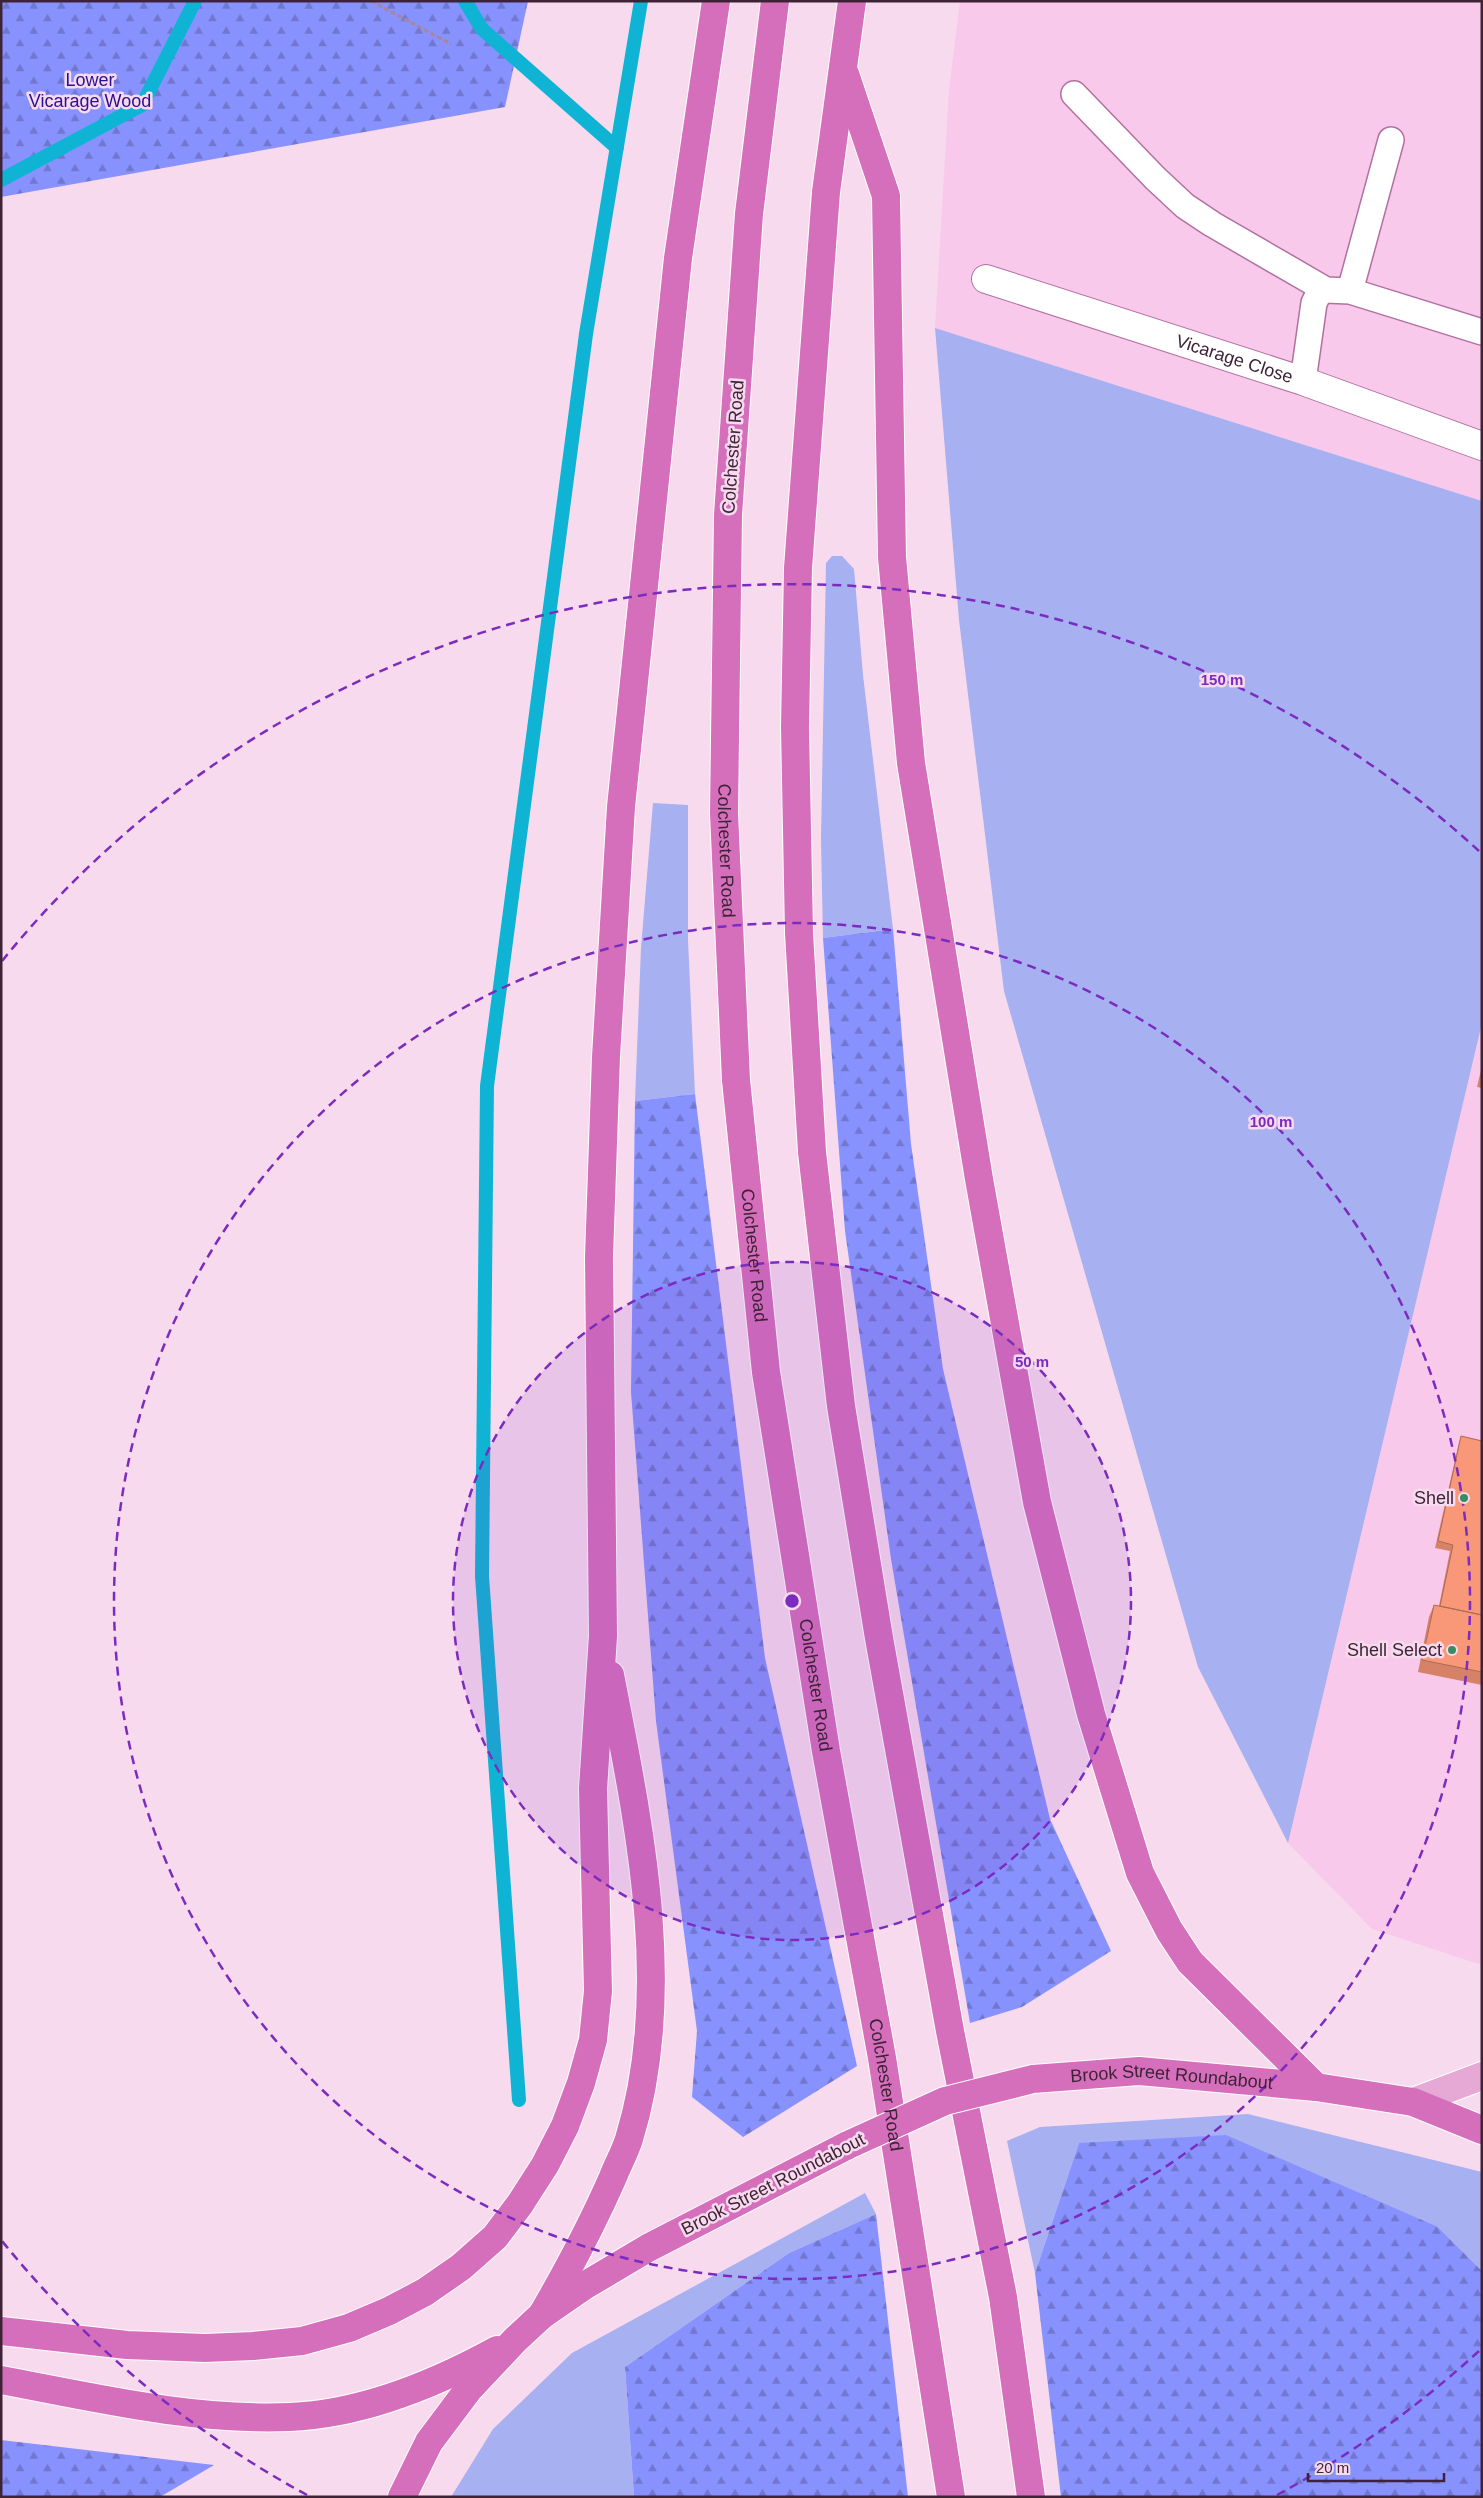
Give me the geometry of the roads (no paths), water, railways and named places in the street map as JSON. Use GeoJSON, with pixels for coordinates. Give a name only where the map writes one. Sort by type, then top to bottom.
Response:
{"type":"FeatureCollection","features":[{"type":"Feature","properties":{"kind":"highway"},"geometry":{"type":"LineString","coordinates":[[1,2331],[127,2345],[205,2348],[302,2340],[348,2328],[396,2308],[425,2292],[461,2267],[495,2237],[520,2204],[545,2165],[565,2126],[593,2040],[598,1992],[592,1789],[603,1636],[599,1257],[606,1057],[621,807],[678,258],[716,1]]}},
{"type":"Feature","properties":{"kind":"highway","name":"Colchester Road"},"geometry":{"type":"LineString","coordinates":[[775,1],[749,214],[728,515],[724,813],[736,1080],[766,1372],[826,1751],[884,2068],[951,2497]]}},
{"type":"Feature","properties":{"kind":"highway"},"geometry":{"type":"LineString","coordinates":[[852,1],[826,192],[798,568],[795,727],[799,932],[812,1152],[843,1415],[879,1638],[950,2031],[1003,2297],[1031,2497]]}},
{"type":"Feature","properties":{"kind":"highway"},"geometry":{"type":"LineString","coordinates":[[843,69],[886,196],[892,557],[911,763],[979,1179],[1036,1502],[1091,1714],[1140,1873],[1168,1930],[1190,1962],[1316,2087]]}},
{"type":"Feature","properties":{"kind":"highway"},"geometry":{"type":"LineString","coordinates":[[542,2315],[576,2255],[629,2139],[642,2084],[648,2040],[652,1987],[649,1923],[633,1793],[603,1636]]}},
{"type":"Feature","properties":{"kind":"highway","name":"Brook Street Roundabout"},"geometry":{"type":"LineString","coordinates":[[402,2497],[429,2442],[468,2390],[515,2340],[542,2315],[584,2286],[648,2248],[848,2145],[945,2101],[1033,2079],[1139,2071],[1316,2087],[1412,2102],[1482,2130]]}},
{"type":"Feature","properties":{"kind":"highway"},"geometry":{"type":"LineString","coordinates":[[1,2380],[192,2414],[291,2417],[372,2402],[467,2366],[515,2340]]}},
{"type":"Feature","properties":{"kind":"main road"},"geometry":{"type":"LineString","coordinates":[[1412,2102],[1482,2076]]}},
{"type":"Feature","properties":{"kind":"street","name":"Vicarage Close"},"geometry":{"type":"LineString","coordinates":[[986,279],[1303,381],[1482,446]]}},
{"type":"Feature","properties":{"kind":"lane"},"geometry":{"type":"LineString","coordinates":[[1074,94],[1155,178],[1185,206],[1212,224],[1338,290],[1482,332]]}},
{"type":"Feature","properties":{"kind":"lane"},"geometry":{"type":"LineString","coordinates":[[1338,290],[1391,140]]}},
{"type":"Feature","properties":{"kind":"lane"},"geometry":{"type":"LineString","coordinates":[[1303,381],[1314,303],[1319,293],[1338,290]]}},
{"type":"Feature","properties":{"kind":"waterway"},"geometry":{"type":"LineString","coordinates":[[1,180],[142,105],[195,1]]}},
{"type":"Feature","properties":{"kind":"waterway"},"geometry":{"type":"LineString","coordinates":[[465,1],[482,29],[617,148]]}},
{"type":"Feature","properties":{"kind":"waterway"},"geometry":{"type":"LineString","coordinates":[[519,2100],[482,1576],[487,1086],[586,334],[641,1]]}},
{"type":"Feature","properties":{"kind":"place","name":"Shell"},"geometry":{"type":"Point","coordinates":[1464,1498]}},
{"type":"Feature","properties":{"kind":"place","name":"Shell Select"},"geometry":{"type":"Point","coordinates":[1452,1650]}},
{"type":"Feature","properties":{"kind":"park label","name":"Lower Vicarage Wood"},"geometry":{"type":"Point","coordinates":[90,90]}}]}
